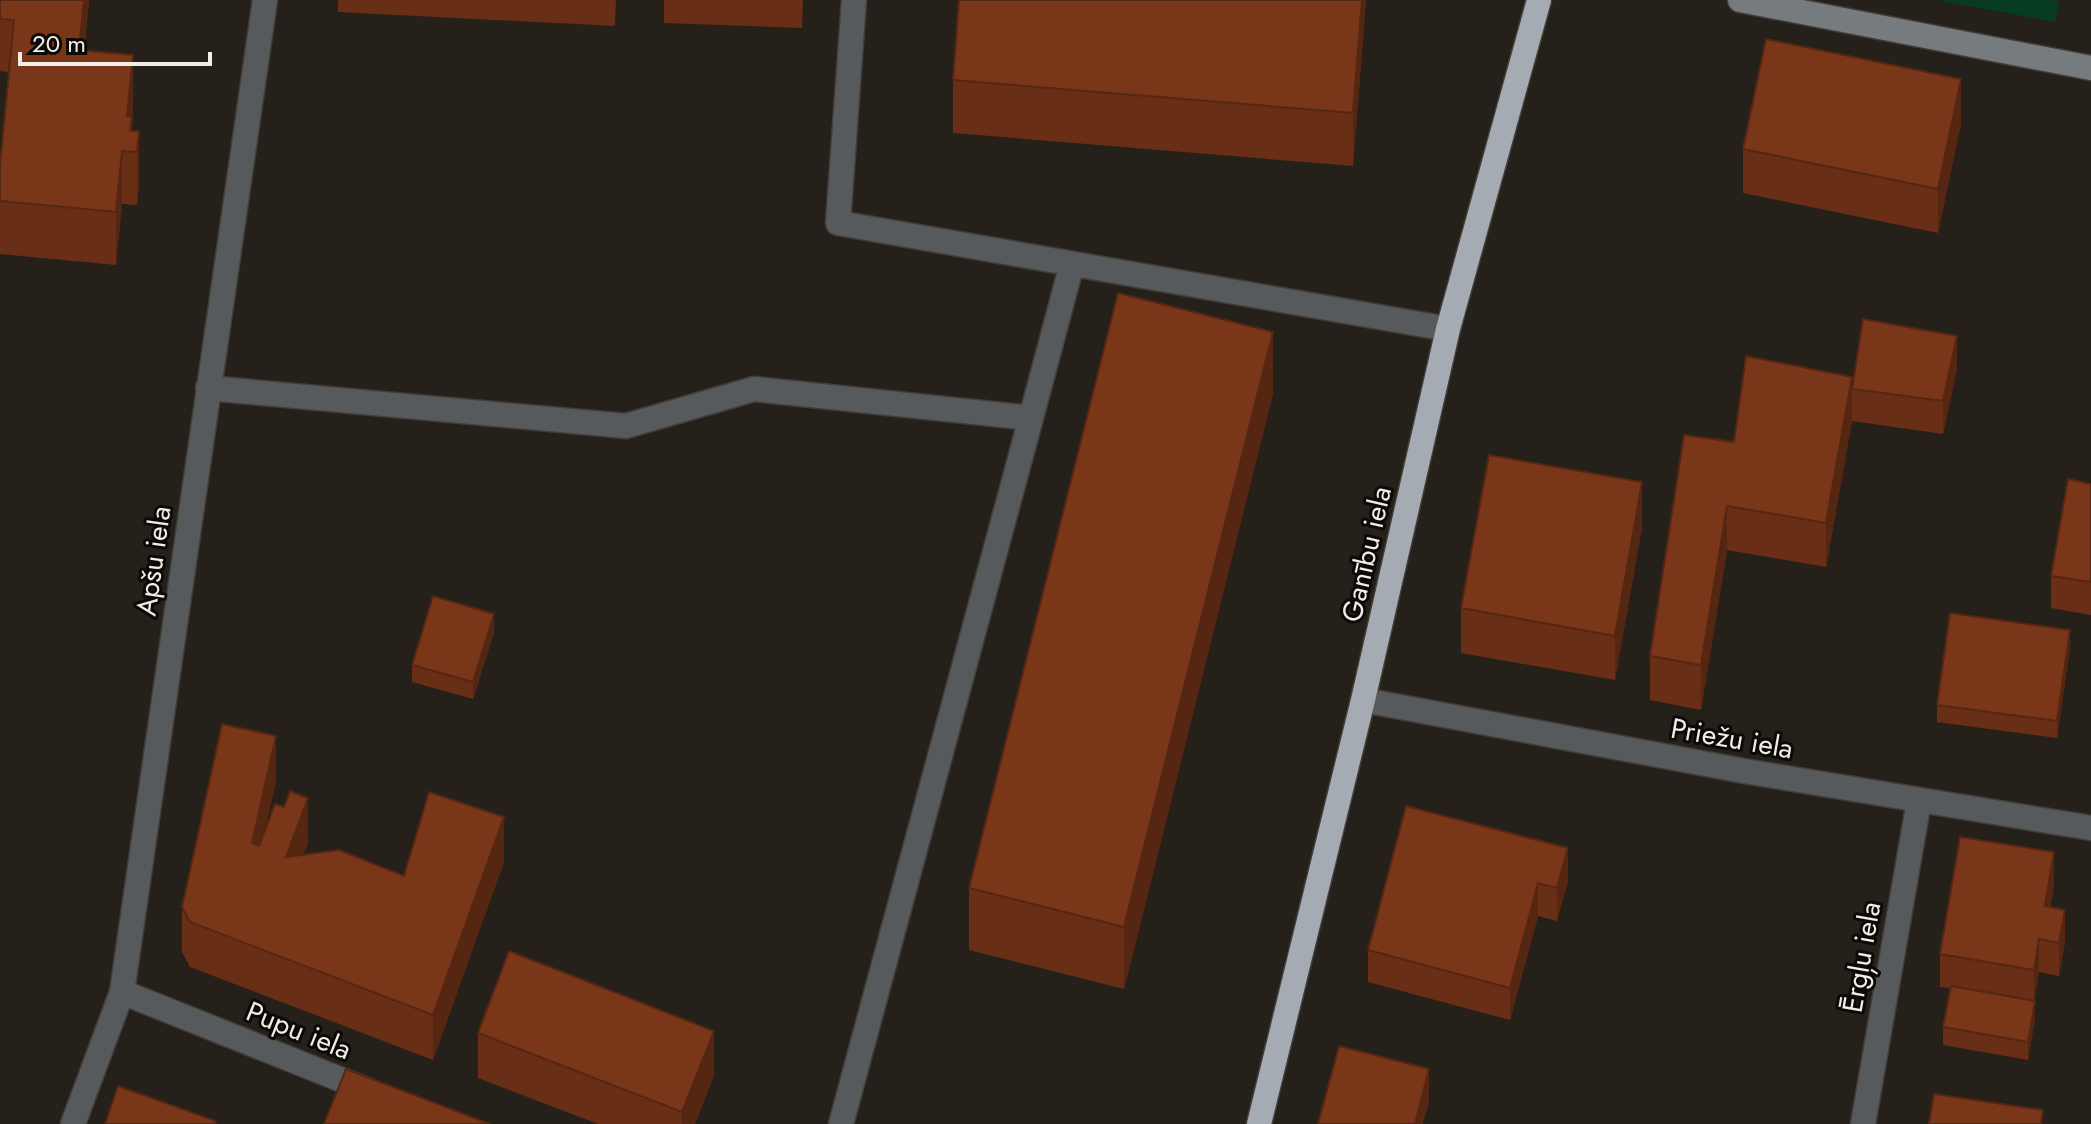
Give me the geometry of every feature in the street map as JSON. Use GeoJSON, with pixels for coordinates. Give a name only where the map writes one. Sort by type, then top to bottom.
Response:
{"type":"FeatureCollection","features":[{"type":"Feature","properties":{"kind":"highway","name":"Ganību iela"},"geometry":{"type":"LineString","coordinates":[[1259,1124],[1363,700],[1448,329],[1539,0]]}},
{"type":"Feature","properties":{"kind":"street","name":"Apšu iela"},"geometry":{"type":"LineString","coordinates":[[73,1124],[122,992],[265,0]]}},
{"type":"Feature","properties":{"kind":"street"},"geometry":{"type":"LineString","coordinates":[[854,0],[838,223],[1448,329]]}},
{"type":"Feature","properties":{"kind":"street"},"geometry":{"type":"LineString","coordinates":[[1740,0],[2091,68]]}},
{"type":"Feature","properties":{"kind":"street"},"geometry":{"type":"LineString","coordinates":[[841,1124],[1072,264]]}},
{"type":"Feature","properties":{"kind":"street"},"geometry":{"type":"LineString","coordinates":[[208,388],[626,426],[754,389],[1031,418]]}},
{"type":"Feature","properties":{"kind":"street","name":"Priežu iela"},"geometry":{"type":"LineString","coordinates":[[1363,700],[1744,771],[2091,828]]}},
{"type":"Feature","properties":{"kind":"street","name":"Ērgļu iela"},"geometry":{"type":"LineString","coordinates":[[1863,1124],[1919,801]]}},
{"type":"Feature","properties":{"kind":"street","name":"Pupu iela"},"geometry":{"type":"LineString","coordinates":[[122,992],[396,1101]]}},
{"type":"Feature","properties":{"kind":"green space"},"geometry":{"type":"Polygon","coordinates":[[[1937,0],[2050,0],[2060,2],[2055,22],[1937,0]]]}},
{"type":"Feature","properties":{"kind":"building"},"geometry":{"type":"Polygon","coordinates":[[[0,0],[84,0],[79,50],[133,55],[127,116],[132,116],[130,131],[139,131],[137,152],[122,151],[116,212],[0,201],[0,165],[14,20],[0,19],[0,0]]]}},
{"type":"Feature","properties":{"kind":"building"},"geometry":{"type":"Polygon","coordinates":[[[959,0],[1362,0],[1353,113],[953,80],[959,0]]]}},
{"type":"Feature","properties":{"kind":"building"},"geometry":{"type":"Polygon","coordinates":[[[1766,39],[1961,79],[1938,189],[1743,149],[1766,39]]]}},
{"type":"Feature","properties":{"kind":"building"},"geometry":{"type":"Polygon","coordinates":[[[1118,293],[1273,332],[1124,927],[969,888],[1118,293]]]}},
{"type":"Feature","properties":{"kind":"building"},"geometry":{"type":"Polygon","coordinates":[[[1863,319],[1957,336],[1943,401],[1852,389],[1863,319]]]}},
{"type":"Feature","properties":{"kind":"building"},"geometry":{"type":"Polygon","coordinates":[[[1746,356],[1852,377],[1826,523],[1727,506],[1701,665],[1650,656],[1684,435],[1734,442],[1746,356]]]}},
{"type":"Feature","properties":{"kind":"building"},"geometry":{"type":"Polygon","coordinates":[[[1489,455],[1642,482],[1615,636],[1461,608],[1489,455]]]}},
{"type":"Feature","properties":{"kind":"building"},"geometry":{"type":"Polygon","coordinates":[[[2068,479],[2091,484],[2091,582],[2051,576],[2068,479]]]}},
{"type":"Feature","properties":{"kind":"building"},"geometry":{"type":"Polygon","coordinates":[[[433,596],[494,614],[473,682],[412,665],[433,596]]]}},
{"type":"Feature","properties":{"kind":"building"},"geometry":{"type":"Polygon","coordinates":[[[1950,613],[2070,630],[2057,721],[1937,705],[1950,613]]]}},
{"type":"Feature","properties":{"kind":"building"},"geometry":{"type":"Polygon","coordinates":[[[222,724],[276,736],[252,843],[259,846],[275,804],[284,807],[290,791],[308,798],[286,857],[339,850],[404,876],[429,792],[504,817],[433,1015],[190,922],[182,907],[222,724]]]}},
{"type":"Feature","properties":{"kind":"building"},"geometry":{"type":"Polygon","coordinates":[[[1406,806],[1568,848],[1557,888],[1538,883],[1510,988],[1368,950],[1406,806]]]}},
{"type":"Feature","properties":{"kind":"building"},"geometry":{"type":"Polygon","coordinates":[[[1960,837],[2054,852],[2045,906],[2065,910],[2059,943],[2039,939],[2034,970],[1940,954],[1960,837]]]}},
{"type":"Feature","properties":{"kind":"building"},"geometry":{"type":"Polygon","coordinates":[[[509,951],[714,1031],[682,1112],[478,1033],[509,951]]]}},
{"type":"Feature","properties":{"kind":"building"},"geometry":{"type":"Polygon","coordinates":[[[1951,986],[2035,1001],[2028,1042],[1943,1027],[1951,986]]]}},
{"type":"Feature","properties":{"kind":"building"},"geometry":{"type":"Polygon","coordinates":[[[1339,1046],[1429,1069],[1415,1124],[1318,1124],[1339,1046]]]}},
{"type":"Feature","properties":{"kind":"building"},"geometry":{"type":"Polygon","coordinates":[[[346,1069],[490,1124],[324,1124],[346,1069]]]}},
{"type":"Feature","properties":{"kind":"building"},"geometry":{"type":"Polygon","coordinates":[[[118,1086],[216,1121],[215,1124],[105,1124],[118,1086]]]}},
{"type":"Feature","properties":{"kind":"building"},"geometry":{"type":"Polygon","coordinates":[[[1934,1094],[2043,1110],[2041,1124],[1929,1124],[1934,1094]]]}}]}
